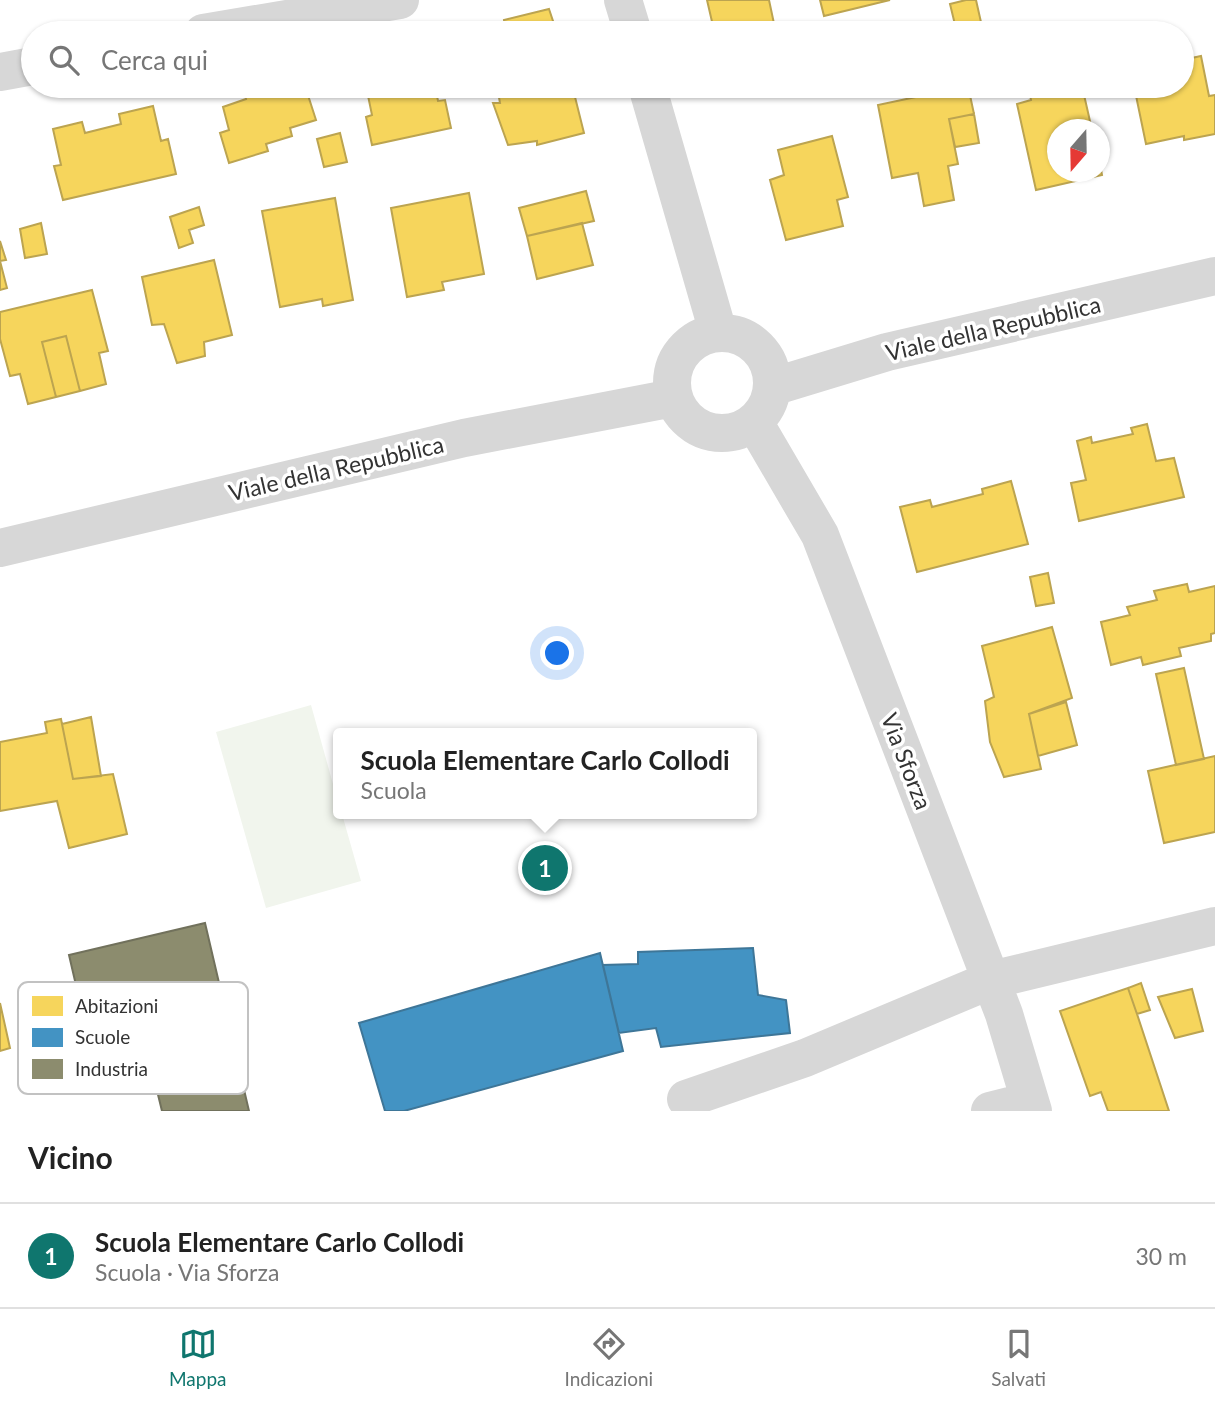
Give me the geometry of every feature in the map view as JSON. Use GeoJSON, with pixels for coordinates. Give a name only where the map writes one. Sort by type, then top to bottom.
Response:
{"type":"FeatureCollection","features":[{"type":"Feature","properties":{"kind":"street"},"geometry":{"type":"LineString","coordinates":[[275,21],[400,0]]}},
{"type":"Feature","properties":{"kind":"street"},"geometry":{"type":"LineString","coordinates":[[624,0],[630,21]]}},
{"type":"Feature","properties":{"kind":"street"},"geometry":{"type":"LineString","coordinates":[[0,72],[21,68]]}},
{"type":"Feature","properties":{"kind":"street"},"geometry":{"type":"LineString","coordinates":[[650,98],[718,332]]}},
{"type":"Feature","properties":{"kind":"street","name":"Viale della Repubblica"},"geometry":{"type":"LineString","coordinates":[[772,387],[887,352],[1215,275]]}},
{"type":"Feature","properties":{"kind":"street"},"geometry":{"type":"LineString","coordinates":[[718,332],[731,333],[743,337],[762,352],[768,362],[772,387],[767,406],[754,422],[723,434],[710,432],[687,420],[674,398],[671,376],[680,354],[697,339],[718,332]]}},
{"type":"Feature","properties":{"kind":"street","name":"Viale della Repubblica"},"geometry":{"type":"LineString","coordinates":[[0,548],[464,438],[674,398]]}},
{"type":"Feature","properties":{"kind":"street","name":"Via Sforza"},"geometry":{"type":"LineString","coordinates":[[754,422],[820,535],[1004,1014],[1031,1106]]}},
{"type":"Feature","properties":{"kind":"street"},"geometry":{"type":"LineString","coordinates":[[686,1099],[805,1058],[991,980],[1215,926]]}},
{"type":"Feature","properties":{"kind":"street"},"geometry":{"type":"LineString","coordinates":[[990,1111],[1031,1106]]}},
{"type":"Feature","properties":{"kind":"shaded area"},"geometry":{"type":"Polygon","coordinates":[[[311,705],[333,784],[333,819],[343,819],[361,881],[266,908],[216,732],[311,705]]]}},
{"type":"Feature","properties":{"kind":"building: Abitazioni"},"geometry":{"type":"Polygon","coordinates":[[[707,0],[769,0],[773,21],[712,21],[707,0]]]}},
{"type":"Feature","properties":{"kind":"building: Abitazioni"},"geometry":{"type":"Polygon","coordinates":[[[820,0],[890,0],[824,16],[820,0]]]}},
{"type":"Feature","properties":{"kind":"building: Abitazioni"},"geometry":{"type":"Polygon","coordinates":[[[976,0],[981,21],[954,21],[950,4],[976,0]]]}},
{"type":"Feature","properties":{"kind":"building: Abitazioni"},"geometry":{"type":"Polygon","coordinates":[[[549,9],[553,21],[504,21],[549,9]]]}},
{"type":"Feature","properties":{"kind":"building: Abitazioni"},"geometry":{"type":"Polygon","coordinates":[[[1201,56],[1209,96],[1215,95],[1215,134],[1184,140],[1184,136],[1146,144],[1136,98],[1194,98],[1194,57],[1201,56]]]}},
{"type":"Feature","properties":{"kind":"building: Abitazioni"},"geometry":{"type":"Polygon","coordinates":[[[309,98],[316,120],[290,128],[292,136],[266,144],[268,151],[229,163],[220,133],[229,130],[223,107],[246,99],[309,98]]]}},
{"type":"Feature","properties":{"kind":"building: Abitazioni"},"geometry":{"type":"Polygon","coordinates":[[[368,98],[437,98],[438,101],[445,100],[451,128],[372,145],[366,117],[372,115],[368,98]]]}},
{"type":"Feature","properties":{"kind":"building: Abitazioni"},"geometry":{"type":"Polygon","coordinates":[[[499,98],[575,98],[584,133],[537,145],[537,141],[508,145],[493,103],[500,103],[499,98]]]}},
{"type":"Feature","properties":{"kind":"building: Abitazioni"},"geometry":{"type":"Polygon","coordinates":[[[911,98],[971,98],[974,114],[949,119],[958,164],[948,166],[954,200],[924,206],[918,173],[892,178],[878,105],[911,98]]]}},
{"type":"Feature","properties":{"kind":"building: Abitazioni"},"geometry":{"type":"Polygon","coordinates":[[[1031,98],[1085,98],[1090,119],[1047,119],[1047,182],[1071,182],[1036,190],[1017,104],[1031,98]]]}},
{"type":"Feature","properties":{"kind":"building: Abitazioni"},"geometry":{"type":"Polygon","coordinates":[[[153,106],[161,141],[168,139],[176,174],[63,200],[54,166],[61,165],[53,129],[82,122],[85,133],[121,124],[119,114],[153,106]]]}},
{"type":"Feature","properties":{"kind":"building: Abitazioni"},"geometry":{"type":"Polygon","coordinates":[[[974,114],[979,143],[955,147],[949,119],[974,114]]]}},
{"type":"Feature","properties":{"kind":"building: Abitazioni"},"geometry":{"type":"Polygon","coordinates":[[[340,133],[347,162],[324,167],[317,139],[340,133]]]}},
{"type":"Feature","properties":{"kind":"building: Abitazioni"},"geometry":{"type":"Polygon","coordinates":[[[832,136],[848,197],[837,200],[843,226],[786,240],[770,180],[784,175],[778,150],[832,136]]]}},
{"type":"Feature","properties":{"kind":"building: Abitazioni"},"geometry":{"type":"Polygon","coordinates":[[[586,191],[594,221],[527,236],[519,208],[586,191]]]}},
{"type":"Feature","properties":{"kind":"building: Abitazioni"},"geometry":{"type":"Polygon","coordinates":[[[469,193],[484,274],[442,282],[444,290],[407,297],[391,208],[469,193]]]}},
{"type":"Feature","properties":{"kind":"building: Abitazioni"},"geometry":{"type":"Polygon","coordinates":[[[335,198],[353,300],[323,306],[322,299],[280,307],[262,211],[335,198]]]}},
{"type":"Feature","properties":{"kind":"building: Abitazioni"},"geometry":{"type":"Polygon","coordinates":[[[199,207],[204,225],[189,230],[193,243],[179,248],[170,217],[199,207]]]}},
{"type":"Feature","properties":{"kind":"building: Abitazioni"},"geometry":{"type":"Polygon","coordinates":[[[41,223],[47,254],[25,258],[20,229],[41,223]]]}},
{"type":"Feature","properties":{"kind":"building: Abitazioni"},"geometry":{"type":"Polygon","coordinates":[[[582,223],[593,265],[537,279],[527,236],[582,223]]]}},
{"type":"Feature","properties":{"kind":"building: Abitazioni"},"geometry":{"type":"Polygon","coordinates":[[[0,241],[6,260],[0,261],[0,241]]]}},
{"type":"Feature","properties":{"kind":"building: Abitazioni"},"geometry":{"type":"Polygon","coordinates":[[[214,260],[232,335],[204,342],[205,356],[177,363],[164,324],[152,325],[142,277],[214,260]]]}},
{"type":"Feature","properties":{"kind":"building: Abitazioni"},"geometry":{"type":"Polygon","coordinates":[[[0,261],[7,288],[0,290],[0,261]]]}},
{"type":"Feature","properties":{"kind":"building: Abitazioni"},"geometry":{"type":"Polygon","coordinates":[[[92,290],[108,351],[99,353],[106,384],[80,391],[66,336],[42,342],[56,397],[28,404],[20,374],[10,376],[0,339],[0,312],[92,290]]]}},
{"type":"Feature","properties":{"kind":"building: Abitazioni"},"geometry":{"type":"Polygon","coordinates":[[[66,336],[80,391],[56,397],[42,342],[66,336]]]}},
{"type":"Feature","properties":{"kind":"building: Abitazioni"},"geometry":{"type":"Polygon","coordinates":[[[1147,424],[1156,461],[1174,458],[1184,497],[1079,521],[1071,483],[1086,480],[1077,441],[1091,437],[1092,443],[1133,434],[1131,428],[1147,424]]]}},
{"type":"Feature","properties":{"kind":"building: Abitazioni"},"geometry":{"type":"Polygon","coordinates":[[[1011,481],[1028,544],[917,572],[900,507],[930,500],[932,507],[983,494],[982,489],[1011,481]]]}},
{"type":"Feature","properties":{"kind":"building: Abitazioni"},"geometry":{"type":"Polygon","coordinates":[[[1048,573],[1054,603],[1036,606],[1030,577],[1048,573]]]}},
{"type":"Feature","properties":{"kind":"building: Abitazioni"},"geometry":{"type":"Polygon","coordinates":[[[1187,584],[1189,592],[1215,586],[1215,633],[1211,634],[1211,641],[1179,648],[1181,656],[1143,665],[1141,657],[1111,665],[1101,622],[1130,615],[1127,607],[1157,600],[1154,591],[1187,584]]]}},
{"type":"Feature","properties":{"kind":"building: Abitazioni"},"geometry":{"type":"Polygon","coordinates":[[[1052,627],[1072,698],[1029,714],[1041,769],[1004,777],[990,742],[985,701],[994,697],[982,646],[1052,627]]]}},
{"type":"Feature","properties":{"kind":"building: Abitazioni"},"geometry":{"type":"Polygon","coordinates":[[[1184,668],[1204,759],[1176,765],[1156,674],[1184,668]]]}},
{"type":"Feature","properties":{"kind":"building: Abitazioni"},"geometry":{"type":"Polygon","coordinates":[[[1066,702],[1077,745],[1038,756],[1029,714],[1066,702]]]}},
{"type":"Feature","properties":{"kind":"building: Abitazioni"},"geometry":{"type":"Polygon","coordinates":[[[91,717],[101,776],[73,779],[62,724],[91,717]]]}},
{"type":"Feature","properties":{"kind":"building: Abitazioni"},"geometry":{"type":"Polygon","coordinates":[[[61,719],[73,779],[113,774],[127,834],[69,848],[57,801],[0,811],[0,742],[47,733],[45,722],[61,719]]]}},
{"type":"Feature","properties":{"kind":"building: Abitazioni"},"geometry":{"type":"Polygon","coordinates":[[[1215,756],[1215,832],[1164,843],[1148,771],[1215,756]]]}},
{"type":"Feature","properties":{"kind":"building: Abitazioni"},"geometry":{"type":"Polygon","coordinates":[[[1141,983],[1150,1010],[1137,1014],[1128,988],[1141,983]]]}},
{"type":"Feature","properties":{"kind":"building: Abitazioni"},"geometry":{"type":"Polygon","coordinates":[[[1128,988],[1169,1111],[1108,1111],[1101,1092],[1090,1096],[1060,1011],[1128,988]]]}},
{"type":"Feature","properties":{"kind":"building: Abitazioni"},"geometry":{"type":"Polygon","coordinates":[[[1192,989],[1203,1031],[1175,1038],[1158,997],[1192,989]]]}},
{"type":"Feature","properties":{"kind":"building: Abitazioni"},"geometry":{"type":"Polygon","coordinates":[[[0,1003],[10,1048],[0,1051],[0,1003]]]}},
{"type":"Feature","properties":{"kind":"building: Scuole"},"geometry":{"type":"Polygon","coordinates":[[[753,948],[758,995],[786,1000],[790,1033],[661,1047],[656,1028],[619,1033],[603,965],[638,964],[638,952],[753,948]]]}},
{"type":"Feature","properties":{"kind":"building: Scuole"},"geometry":{"type":"Polygon","coordinates":[[[600,953],[623,1051],[404,1111],[385,1111],[359,1023],[600,953]]]}},
{"type":"Feature","properties":{"kind":"building: Industria"},"geometry":{"type":"Polygon","coordinates":[[[205,923],[219,982],[75,982],[69,955],[205,923]]]}},
{"type":"Feature","properties":{"kind":"building: Industria"},"geometry":{"type":"Polygon","coordinates":[[[158,1094],[245,1094],[249,1111],[162,1111],[158,1094]]]}},
{"type":"Feature","properties":{"kind":"place","name":"Scuola Elementare Carlo Collodi"},"geometry":{"type":"Point","coordinates":[545,868]}}]}
